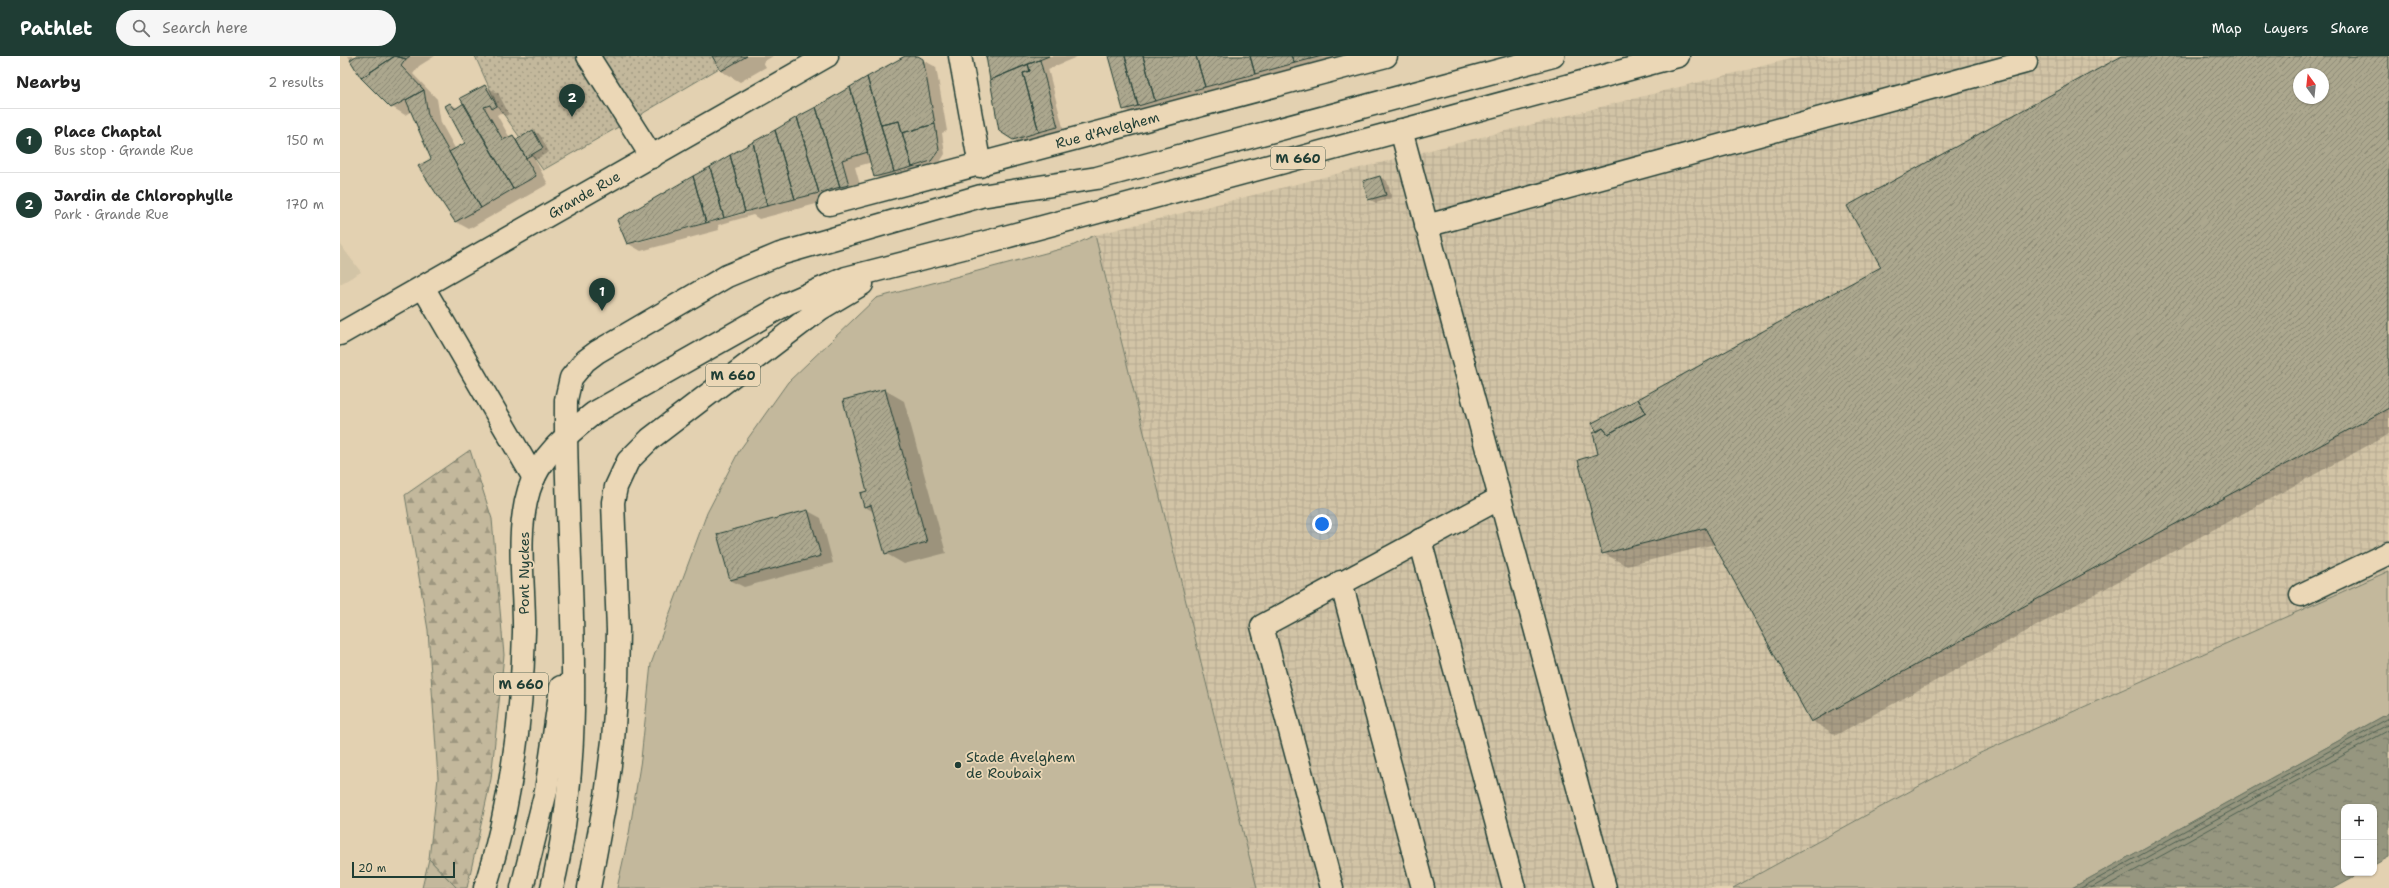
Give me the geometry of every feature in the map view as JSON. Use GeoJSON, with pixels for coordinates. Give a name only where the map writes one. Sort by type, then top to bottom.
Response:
{"type":"FeatureCollection","features":[{"type":"Feature","properties":{"kind":"main road","name":"Grande Rue"},"geometry":{"type":"LineString","coordinates":[[340,334],[827,56]]}},
{"type":"Feature","properties":{"kind":"main road"},"geometry":{"type":"LineString","coordinates":[[960,56],[980,166]]}},
{"type":"Feature","properties":{"kind":"main road","name":"Rue d'Avelghem"},"geometry":{"type":"LineString","coordinates":[[829,204],[980,166],[1386,56]]}},
{"type":"Feature","properties":{"kind":"main road"},"geometry":{"type":"LineString","coordinates":[[552,888],[564,829],[573,732],[565,436],[568,387],[571,378],[585,361],[615,340],[714,284],[767,258],[981,196],[1097,178],[1553,56]]}},
{"type":"Feature","properties":{"kind":"main road","name":"M 660"},"geometry":{"type":"LineString","coordinates":[[534,478],[551,452],[565,436],[594,413],[618,398],[788,303],[846,278],[1009,236],[1678,56]]}},
{"type":"Feature","properties":{"kind":"main road"},"geometry":{"type":"LineString","coordinates":[[590,59],[652,156]]}},
{"type":"Feature","properties":{"kind":"main road"},"geometry":{"type":"LineString","coordinates":[[1426,226],[2026,62]]}},
{"type":"Feature","properties":{"kind":"main road"},"geometry":{"type":"LineString","coordinates":[[1401,130],[1605,888]]}},
{"type":"Feature","properties":{"kind":"main road","name":"M 660"},"geometry":{"type":"LineString","coordinates":[[589,888],[598,850],[613,741],[618,630],[613,502],[616,487],[628,461],[640,447],[834,299],[917,259]]}},
{"type":"Feature","properties":{"kind":"main road"},"geometry":{"type":"LineString","coordinates":[[423,287],[534,478]]}},
{"type":"Feature","properties":{"kind":"main road","name":"Pont Nyckes"},"geometry":{"type":"LineString","coordinates":[[485,888],[504,816],[514,760],[521,695],[524,632],[524,520],[528,494],[534,478]]}},
{"type":"Feature","properties":{"kind":"main road"},"geometry":{"type":"LineString","coordinates":[[1332,888],[1262,626],[1341,582],[1500,498]]}},
{"type":"Feature","properties":{"kind":"main road"},"geometry":{"type":"LineString","coordinates":[[1420,540],[1514,888]]}},
{"type":"Feature","properties":{"kind":"main road"},"geometry":{"type":"LineString","coordinates":[[2301,595],[2389,553]]}},
{"type":"Feature","properties":{"kind":"main road"},"geometry":{"type":"LineString","coordinates":[[1341,582],[1423,888]]}},
{"type":"Feature","properties":{"kind":"main road"},"geometry":{"type":"LineString","coordinates":[[522,888],[546,791],[571,616]]}},
{"type":"Feature","properties":{"kind":"shaded area"},"geometry":{"type":"Polygon","coordinates":[[[1802,56],[2389,56],[2389,571],[1978,754],[1733,888],[1257,888],[1095,235],[1802,56]]]}},
{"type":"Feature","properties":{"kind":"shaded area"},"geometry":{"type":"Polygon","coordinates":[[[340,244],[361,272],[340,284],[340,244]]]}},
{"type":"Feature","properties":{"kind":"green space"},"geometry":{"type":"Polygon","coordinates":[[[475,56],[719,56],[726,64],[645,112],[630,123],[627,122],[543,170],[497,105],[475,56]]]}},
{"type":"Feature","properties":{"kind":"green space"},"geometry":{"type":"Polygon","coordinates":[[[1095,235],[1257,888],[617,888],[629,834],[641,759],[651,664],[707,513],[739,451],[788,382],[876,298],[1072,246],[1095,235]]]}},
{"type":"Feature","properties":{"kind":"green space"},"geometry":{"type":"Polygon","coordinates":[[[470,450],[492,519],[504,655],[491,779],[467,888],[457,888],[429,859],[438,778],[428,630],[405,495],[470,450]]]}},
{"type":"Feature","properties":{"kind":"green space"},"geometry":{"type":"Polygon","coordinates":[[[2389,571],[2389,713],[2072,888],[1733,888],[1978,754],[2389,571]]]}},
{"type":"Feature","properties":{"kind":"green space"},"geometry":{"type":"Polygon","coordinates":[[[429,859],[457,888],[422,888],[429,859]]]}},
{"type":"Feature","properties":{"kind":"water"},"geometry":{"type":"Polygon","coordinates":[[[2389,713],[2389,857],[2377,863],[2377,804],[2341,804],[2341,876],[2355,876],[2333,888],[2072,888],[2389,713]]]}},
{"type":"Feature","properties":{"kind":"building"},"geometry":{"type":"Polygon","coordinates":[[[356,56],[395,56],[361,78],[350,60],[356,56]]]}},
{"type":"Feature","properties":{"kind":"building"},"geometry":{"type":"Polygon","coordinates":[[[395,56],[410,56],[406,59],[395,56]]]}},
{"type":"Feature","properties":{"kind":"building"},"geometry":{"type":"Polygon","coordinates":[[[395,56],[406,59],[401,66],[424,90],[391,108],[361,78],[395,56]]]}},
{"type":"Feature","properties":{"kind":"building"},"geometry":{"type":"Polygon","coordinates":[[[712,56],[747,56],[721,71],[712,56]]]}},
{"type":"Feature","properties":{"kind":"building"},"geometry":{"type":"Polygon","coordinates":[[[905,56],[918,56],[923,59],[935,124],[902,133],[899,121],[881,125],[867,77],[905,56]]]}},
{"type":"Feature","properties":{"kind":"building"},"geometry":{"type":"Polygon","coordinates":[[[986,56],[1049,56],[990,80],[986,56]]]}},
{"type":"Feature","properties":{"kind":"building"},"geometry":{"type":"Polygon","coordinates":[[[1108,56],[1125,56],[1138,106],[1123,110],[1108,56]]]}},
{"type":"Feature","properties":{"kind":"building"},"geometry":{"type":"Polygon","coordinates":[[[1125,56],[1143,56],[1155,101],[1138,106],[1125,56]]]}},
{"type":"Feature","properties":{"kind":"building"},"geometry":{"type":"Polygon","coordinates":[[[1143,56],[1196,56],[1205,87],[1155,101],[1143,56]]]}},
{"type":"Feature","properties":{"kind":"building"},"geometry":{"type":"Polygon","coordinates":[[[1196,56],[1250,56],[1255,74],[1205,87],[1196,56]]]}},
{"type":"Feature","properties":{"kind":"building"},"geometry":{"type":"Polygon","coordinates":[[[1250,56],[1291,56],[1295,63],[1255,74],[1250,56]]]}},
{"type":"Feature","properties":{"kind":"building"},"geometry":{"type":"Polygon","coordinates":[[[1291,56],[1322,56],[1295,63],[1291,56]]]}},
{"type":"Feature","properties":{"kind":"building"},"geometry":{"type":"Polygon","coordinates":[[[2122,56],[2389,56],[2389,408],[1811,722],[1705,528],[1602,554],[1578,460],[1598,454],[1593,433],[1603,428],[1608,434],[1646,413],[1638,399],[1881,267],[1847,206],[2122,56]]]}},
{"type":"Feature","properties":{"kind":"building"},"geometry":{"type":"Polygon","coordinates":[[[1040,60],[1058,127],[1039,132],[1023,73],[1030,71],[1028,64],[1040,60]]]}},
{"type":"Feature","properties":{"kind":"building"},"geometry":{"type":"Polygon","coordinates":[[[1028,64],[1030,71],[1023,73],[1039,132],[1013,140],[999,131],[990,80],[1028,64]]]}},
{"type":"Feature","properties":{"kind":"building"},"geometry":{"type":"Polygon","coordinates":[[[867,77],[894,172],[874,177],[850,87],[867,77]]]}},
{"type":"Feature","properties":{"kind":"building"},"geometry":{"type":"Polygon","coordinates":[[[485,85],[497,106],[492,109],[490,105],[484,107],[503,140],[513,135],[536,176],[513,189],[460,98],[485,85]]]}},
{"type":"Feature","properties":{"kind":"building"},"geometry":{"type":"Polygon","coordinates":[[[850,87],[868,152],[842,160],[849,185],[840,187],[816,107],[850,87]]]}},
{"type":"Feature","properties":{"kind":"building"},"geometry":{"type":"Polygon","coordinates":[[[424,90],[428,115],[481,208],[455,222],[418,166],[431,159],[406,100],[424,90]]]}},
{"type":"Feature","properties":{"kind":"building"},"geometry":{"type":"Polygon","coordinates":[[[450,103],[455,109],[464,103],[513,189],[481,208],[449,152],[465,143],[445,106],[450,103]]]}},
{"type":"Feature","properties":{"kind":"building"},"geometry":{"type":"Polygon","coordinates":[[[816,107],[840,187],[819,193],[797,117],[816,107]]]}},
{"type":"Feature","properties":{"kind":"building"},"geometry":{"type":"Polygon","coordinates":[[[797,117],[819,193],[795,199],[775,130],[797,117]]]}},
{"type":"Feature","properties":{"kind":"building"},"geometry":{"type":"Polygon","coordinates":[[[899,121],[912,167],[894,172],[881,125],[899,121]]]}},
{"type":"Feature","properties":{"kind":"building"},"geometry":{"type":"Polygon","coordinates":[[[935,124],[939,150],[931,161],[912,167],[902,133],[935,124]]]}},
{"type":"Feature","properties":{"kind":"building"},"geometry":{"type":"Polygon","coordinates":[[[533,130],[543,148],[526,158],[516,140],[533,130]]]}},
{"type":"Feature","properties":{"kind":"building"},"geometry":{"type":"Polygon","coordinates":[[[775,130],[795,199],[767,206],[753,142],[775,130]]]}},
{"type":"Feature","properties":{"kind":"building"},"geometry":{"type":"Polygon","coordinates":[[[753,142],[767,206],[745,212],[730,155],[753,142]]]}},
{"type":"Feature","properties":{"kind":"building"},"geometry":{"type":"Polygon","coordinates":[[[730,155],[745,212],[724,218],[710,167],[730,155]]]}},
{"type":"Feature","properties":{"kind":"building"},"geometry":{"type":"Polygon","coordinates":[[[710,167],[724,218],[706,223],[693,176],[710,167]]]}},
{"type":"Feature","properties":{"kind":"building"},"geometry":{"type":"Polygon","coordinates":[[[693,176],[706,223],[627,244],[617,220],[693,176]]]}},
{"type":"Feature","properties":{"kind":"building"},"geometry":{"type":"Polygon","coordinates":[[[1380,176],[1386,195],[1368,200],[1363,181],[1380,176]]]}},
{"type":"Feature","properties":{"kind":"building"},"geometry":{"type":"Polygon","coordinates":[[[885,389],[927,542],[885,554],[871,505],[864,507],[860,493],[867,491],[843,400],[885,389]]]}},
{"type":"Feature","properties":{"kind":"building"},"geometry":{"type":"Polygon","coordinates":[[[1638,399],[1646,413],[1608,434],[1603,428],[1597,432],[1592,423],[1638,399]]]}},
{"type":"Feature","properties":{"kind":"building"},"geometry":{"type":"Polygon","coordinates":[[[808,510],[821,556],[730,580],[717,534],[808,510]]]}},
{"type":"Feature","properties":{"kind":"place","name":"Jardin de Chlorophylle"},"geometry":{"type":"Point","coordinates":[572,117]}},
{"type":"Feature","properties":{"kind":"place","name":"Place Chaptal"},"geometry":{"type":"Point","coordinates":[602,311]}},
{"type":"Feature","properties":{"kind":"place","name":"Stade Avelghem de Roubaix"},"geometry":{"type":"Point","coordinates":[958,765]}}]}
